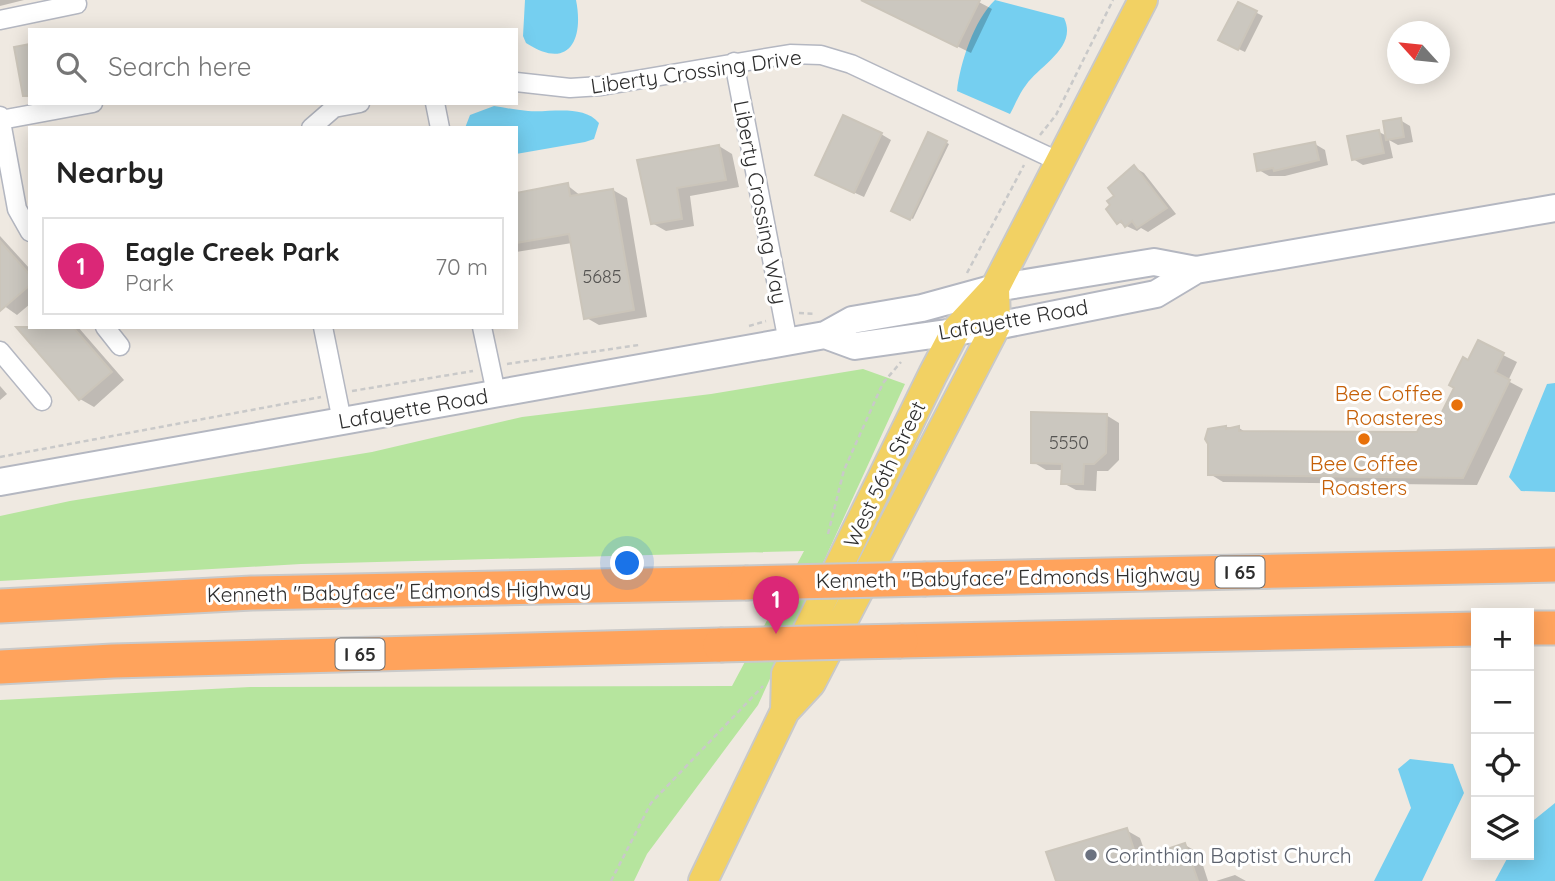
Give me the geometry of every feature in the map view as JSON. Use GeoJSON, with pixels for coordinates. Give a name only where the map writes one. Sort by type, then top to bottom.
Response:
{"type":"FeatureCollection","features":[{"type":"Feature","properties":{"kind":"highway","name":"Kenneth \"Babyface\" Edmonds Highway"},"geometry":{"type":"LineString","coordinates":[[0,606],[252,593],[1555,565]]}},
{"type":"Feature","properties":{"kind":"highway"},"geometry":{"type":"LineString","coordinates":[[1534,628],[1555,628]]}},
{"type":"Feature","properties":{"kind":"highway","name":"I 65"},"geometry":{"type":"LineString","coordinates":[[0,667],[113,660],[1471,629]]}},
{"type":"Feature","properties":{"kind":"main road","name":"West 56th Street"},"geometry":{"type":"LineString","coordinates":[[785,711],[786,674],[956,330],[995,288],[1062,163],[1143,0]]}},
{"type":"Feature","properties":{"kind":"main road","name":"Lafayette Road"},"geometry":{"type":"LineString","coordinates":[[0,482],[825,335],[852,320],[922,308],[995,288],[1154,262],[1196,270],[1555,208]]}},
{"type":"Feature","properties":{"kind":"main road","name":"Lafayette Road"},"geometry":{"type":"LineString","coordinates":[[825,335],[855,346],[996,326],[1156,294],[1196,270]]}},
{"type":"Feature","properties":{"kind":"main road","name":"West 56th Street"},"geometry":{"type":"LineString","coordinates":[[703,881],[785,711],[811,683],[996,326],[995,288]]}},
{"type":"Feature","properties":{"kind":"street"},"geometry":{"type":"LineString","coordinates":[[0,20],[78,4]]}},
{"type":"Feature","properties":{"kind":"street","name":"Liberty Crossing Drive"},"geometry":{"type":"LineString","coordinates":[[518,82],[570,88],[601,86],[734,62],[790,54],[813,54],[844,61],[1062,163]]}},
{"type":"Feature","properties":{"kind":"street","name":"Liberty Crossing Way"},"geometry":{"type":"LineString","coordinates":[[734,62],[788,342]]}},
{"type":"Feature","properties":{"kind":"street"},"geometry":{"type":"LineString","coordinates":[[27,221],[7,191],[0,118],[81,105]]}},
{"type":"Feature","properties":{"kind":"street"},"geometry":{"type":"LineString","coordinates":[[313,126],[334,108],[350,105]]}},
{"type":"Feature","properties":{"kind":"street"},"geometry":{"type":"LineString","coordinates":[[435,105],[440,126]]}},
{"type":"Feature","properties":{"kind":"street"},"geometry":{"type":"LineString","coordinates":[[107,329],[120,346]]}},
{"type":"Feature","properties":{"kind":"street"},"geometry":{"type":"LineString","coordinates":[[323,329],[342,421]]}},
{"type":"Feature","properties":{"kind":"street"},"geometry":{"type":"LineString","coordinates":[[482,329],[496,393]]}},
{"type":"Feature","properties":{"kind":"street"},"geometry":{"type":"LineString","coordinates":[[0,351],[43,401]]}},
{"type":"Feature","properties":{"kind":"path"},"geometry":{"type":"LineString","coordinates":[[747,327],[755,322]]}},
{"type":"Feature","properties":{"kind":"path"},"geometry":{"type":"LineString","coordinates":[[511,363],[648,344]]}},
{"type":"Feature","properties":{"kind":"path"},"geometry":{"type":"LineString","coordinates":[[358,390],[461,373]]}},
{"type":"Feature","properties":{"kind":"path"},"geometry":{"type":"LineString","coordinates":[[0,457],[311,399]]}},
{"type":"Feature","properties":{"kind":"green space"},"geometry":{"type":"Polygon","coordinates":[[[863,369],[905,384],[758,705],[647,854],[634,881],[0,881],[0,700],[250,687],[732,686],[804,551],[301,564],[0,581],[0,516],[70,501],[372,452],[522,417],[711,394],[863,369]]]}},
{"type":"Feature","properties":{"kind":"water"},"geometry":{"type":"Polygon","coordinates":[[[525,0],[576,0],[578,28],[570,47],[553,54],[526,43],[523,36],[525,0]]]}},
{"type":"Feature","properties":{"kind":"water"},"geometry":{"type":"Polygon","coordinates":[[[995,0],[1064,18],[1067,28],[1062,47],[1026,85],[1010,114],[957,91],[969,42],[995,0]]]}},
{"type":"Feature","properties":{"kind":"water"},"geometry":{"type":"Polygon","coordinates":[[[494,106],[528,111],[575,111],[592,117],[599,123],[594,139],[518,154],[518,126],[466,126],[470,115],[494,106]]]}},
{"type":"Feature","properties":{"kind":"water"},"geometry":{"type":"Polygon","coordinates":[[[1555,383],[1555,492],[1521,491],[1509,477],[1547,384],[1555,383]]]}},
{"type":"Feature","properties":{"kind":"water"},"geometry":{"type":"Polygon","coordinates":[[[1410,759],[1453,764],[1464,793],[1422,881],[1374,881],[1411,808],[1398,769],[1410,759]]]}},
{"type":"Feature","properties":{"kind":"water"},"geometry":{"type":"Polygon","coordinates":[[[1555,803],[1555,881],[1495,881],[1506,860],[1534,860],[1534,820],[1555,803]]]}},
{"type":"Feature","properties":{"kind":"building"},"geometry":{"type":"Polygon","coordinates":[[[861,0],[980,0],[957,47],[861,0]]]}},
{"type":"Feature","properties":{"kind":"building"},"geometry":{"type":"Polygon","coordinates":[[[1238,2],[1257,11],[1238,50],[1218,40],[1238,2]]]}},
{"type":"Feature","properties":{"kind":"building"},"geometry":{"type":"Polygon","coordinates":[[[28,44],[28,96],[23,96],[14,47],[28,44]]]}},
{"type":"Feature","properties":{"kind":"building"},"geometry":{"type":"Polygon","coordinates":[[[843,115],[882,133],[854,193],[815,175],[843,115]]]}},
{"type":"Feature","properties":{"kind":"building"},"geometry":{"type":"Polygon","coordinates":[[[1401,118],[1404,137],[1386,140],[1383,121],[1401,118]]]}},
{"type":"Feature","properties":{"kind":"building"},"geometry":{"type":"Polygon","coordinates":[[[1379,130],[1384,153],[1352,160],[1347,136],[1379,130]]]}},
{"type":"Feature","properties":{"kind":"building"},"geometry":{"type":"Polygon","coordinates":[[[928,132],[947,141],[910,220],[891,211],[928,132]]]}},
{"type":"Feature","properties":{"kind":"building"},"geometry":{"type":"Polygon","coordinates":[[[1315,142],[1319,160],[1274,171],[1273,168],[1257,171],[1254,154],[1315,142]]]}},
{"type":"Feature","properties":{"kind":"building"},"geometry":{"type":"Polygon","coordinates":[[[719,145],[726,180],[677,188],[682,219],[651,224],[637,160],[719,145]]]}},
{"type":"Feature","properties":{"kind":"building"},"geometry":{"type":"Polygon","coordinates":[[[1134,165],[1167,208],[1137,228],[1132,221],[1125,227],[1121,221],[1117,224],[1106,209],[1110,205],[1107,201],[1114,196],[1108,188],[1134,165]]]}},
{"type":"Feature","properties":{"kind":"building"},"geometry":{"type":"Polygon","coordinates":[[[568,183],[570,196],[613,189],[634,310],[584,319],[569,234],[518,243],[518,193],[568,183]]]}},
{"type":"Feature","properties":{"kind":"building"},"geometry":{"type":"Polygon","coordinates":[[[0,241],[28,273],[28,287],[0,311],[0,241]]]}},
{"type":"Feature","properties":{"kind":"building"},"geometry":{"type":"Polygon","coordinates":[[[16,327],[75,329],[112,372],[79,400],[16,327]]]}},
{"type":"Feature","properties":{"kind":"building"},"geometry":{"type":"Polygon","coordinates":[[[1478,340],[1504,353],[1495,372],[1510,380],[1463,478],[1208,475],[1208,444],[1205,439],[1208,429],[1239,426],[1239,431],[1417,432],[1422,423],[1438,420],[1454,388],[1449,385],[1463,357],[1468,360],[1478,340]]]}},
{"type":"Feature","properties":{"kind":"building"},"geometry":{"type":"Polygon","coordinates":[[[1031,412],[1107,414],[1106,453],[1094,464],[1084,464],[1083,484],[1061,484],[1062,464],[1031,463],[1031,412]]]}},
{"type":"Feature","properties":{"kind":"building","name":"Corinthian Baptist Church"},"geometry":{"type":"Polygon","coordinates":[[[1127,828],[1137,859],[1185,843],[1198,881],[1056,881],[1046,852],[1127,828]]]}},
{"type":"Feature","properties":{"kind":"place","name":"Bee Coffee Roasteres"},"geometry":{"type":"Point","coordinates":[1457,405]}},
{"type":"Feature","properties":{"kind":"place","name":"Bee Coffee Roasters"},"geometry":{"type":"Point","coordinates":[1364,439]}},
{"type":"Feature","properties":{"kind":"place","name":"Eagle Creek Park"},"geometry":{"type":"Point","coordinates":[776,634]}},
{"type":"Feature","properties":{"kind":"place","name":"Corinthian Baptist Church"},"geometry":{"type":"Point","coordinates":[1091,855]}}]}
